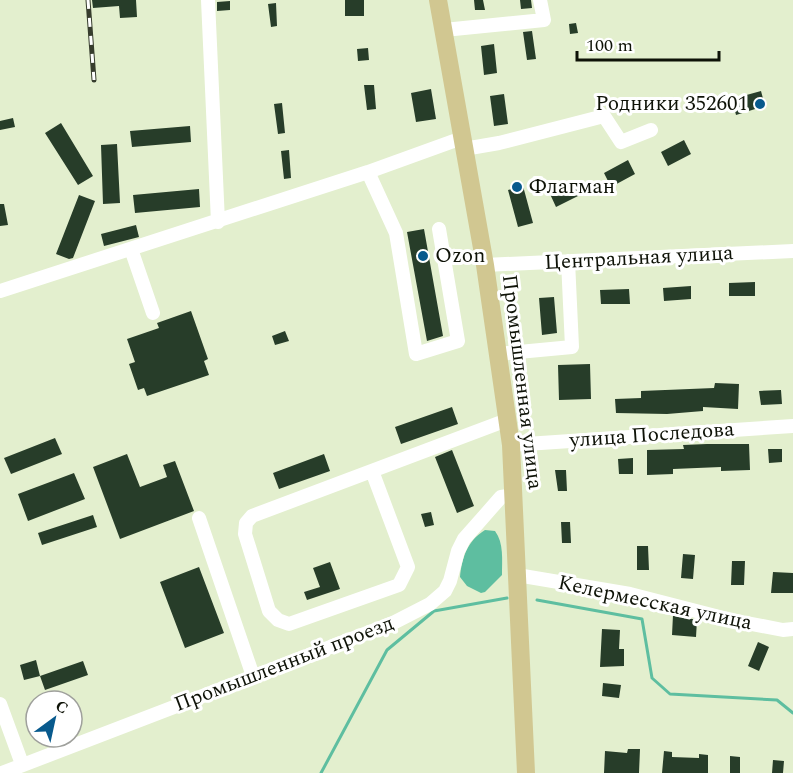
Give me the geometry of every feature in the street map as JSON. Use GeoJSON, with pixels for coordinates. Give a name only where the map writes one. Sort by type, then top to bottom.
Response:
{"type":"FeatureCollection","features":[{"type":"Feature","properties":{"kind":"main road","name":"Промышленная улица"},"geometry":{"type":"LineString","coordinates":[[438,0],[485,265],[511,445],[526,773]]}},
{"type":"Feature","properties":{"kind":"street"},"geometry":{"type":"LineString","coordinates":[[208,0],[218,222]]}},
{"type":"Feature","properties":{"kind":"street"},"geometry":{"type":"LineString","coordinates":[[444,30],[544,20],[540,0]]}},
{"type":"Feature","properties":{"kind":"street"},"geometry":{"type":"LineString","coordinates":[[0,291],[368,172],[463,144],[499,144],[604,116],[621,142],[651,130]]}},
{"type":"Feature","properties":{"kind":"street"},"geometry":{"type":"LineString","coordinates":[[368,172],[396,233],[416,354],[458,341],[439,229]]}},
{"type":"Feature","properties":{"kind":"street"},"geometry":{"type":"LineString","coordinates":[[131,249],[153,313]]}},
{"type":"Feature","properties":{"kind":"street","name":"Центральная улица"},"geometry":{"type":"LineString","coordinates":[[485,265],[793,251]]}},
{"type":"Feature","properties":{"kind":"street"},"geometry":{"type":"LineString","coordinates":[[498,354],[572,347],[568,261]]}},
{"type":"Feature","properties":{"kind":"street"},"geometry":{"type":"LineString","coordinates":[[372,471],[408,567],[399,585],[289,624],[278,620],[269,611],[244,534],[246,523],[252,516],[507,420]]}},
{"type":"Feature","properties":{"kind":"street","name":"улица Последова"},"geometry":{"type":"LineString","coordinates":[[511,445],[793,426]]}},
{"type":"Feature","properties":{"kind":"street","name":"Промышленный проезд"},"geometry":{"type":"LineString","coordinates":[[2,773],[393,623],[430,604],[445,591],[464,539],[501,497],[513,495]]}},
{"type":"Feature","properties":{"kind":"street"},"geometry":{"type":"LineString","coordinates":[[199,518],[253,676]]}},
{"type":"Feature","properties":{"kind":"street","name":"Келермесская улица"},"geometry":{"type":"LineString","coordinates":[[517,575],[630,594],[731,620],[783,630],[793,629]]}},
{"type":"Feature","properties":{"kind":"street"},"geometry":{"type":"LineString","coordinates":[[0,704],[22,764]]}},
{"type":"Feature","properties":{"kind":"shaded area"},"geometry":{"type":"Polygon","coordinates":[[[485,530],[495,531],[500,541],[502,575],[485,592],[481,593],[467,586],[460,577],[462,563],[470,545],[485,530]]]}},
{"type":"Feature","properties":{"kind":"building"},"geometry":{"type":"Polygon","coordinates":[[[92,0],[136,0],[137,17],[120,18],[119,6],[93,8],[92,0]]]}},
{"type":"Feature","properties":{"kind":"building"},"geometry":{"type":"Polygon","coordinates":[[[345,0],[364,0],[364,16],[345,16],[345,0]]]}},
{"type":"Feature","properties":{"kind":"building"},"geometry":{"type":"Polygon","coordinates":[[[474,0],[483,0],[485,10],[475,10],[474,0]]]}},
{"type":"Feature","properties":{"kind":"building"},"geometry":{"type":"Polygon","coordinates":[[[520,0],[531,0],[532,8],[521,9],[520,0]]]}},
{"type":"Feature","properties":{"kind":"building"},"geometry":{"type":"Polygon","coordinates":[[[230,1],[230,10],[217,11],[217,2],[230,1]]]}},
{"type":"Feature","properties":{"kind":"building"},"geometry":{"type":"Polygon","coordinates":[[[276,3],[277,26],[271,27],[268,4],[276,3]]]}},
{"type":"Feature","properties":{"kind":"building"},"geometry":{"type":"Polygon","coordinates":[[[576,23],[578,33],[570,34],[569,24],[576,23]]]}},
{"type":"Feature","properties":{"kind":"building"},"geometry":{"type":"Polygon","coordinates":[[[532,31],[536,59],[527,60],[523,32],[532,31]]]}},
{"type":"Feature","properties":{"kind":"building"},"geometry":{"type":"Polygon","coordinates":[[[494,44],[497,73],[484,75],[481,46],[494,44]]]}},
{"type":"Feature","properties":{"kind":"building"},"geometry":{"type":"Polygon","coordinates":[[[368,48],[369,60],[358,61],[357,49],[368,48]]]}},
{"type":"Feature","properties":{"kind":"building"},"geometry":{"type":"Polygon","coordinates":[[[364,85],[374,85],[376,109],[367,110],[364,85]]]}},
{"type":"Feature","properties":{"kind":"building"},"geometry":{"type":"Polygon","coordinates":[[[431,89],[436,119],[416,122],[411,93],[431,89]]]}},
{"type":"Feature","properties":{"kind":"building"},"geometry":{"type":"Polygon","coordinates":[[[761,91],[765,106],[736,115],[732,99],[761,91]]]}},
{"type":"Feature","properties":{"kind":"building"},"geometry":{"type":"Polygon","coordinates":[[[504,94],[508,124],[494,126],[490,96],[504,94]]]}},
{"type":"Feature","properties":{"kind":"building"},"geometry":{"type":"Polygon","coordinates":[[[282,103],[285,133],[278,134],[274,104],[282,103]]]}},
{"type":"Feature","properties":{"kind":"building"},"geometry":{"type":"Polygon","coordinates":[[[13,118],[15,127],[0,130],[0,121],[13,118]]]}},
{"type":"Feature","properties":{"kind":"building"},"geometry":{"type":"Polygon","coordinates":[[[61,123],[93,176],[78,185],[45,133],[61,123]]]}},
{"type":"Feature","properties":{"kind":"building"},"geometry":{"type":"Polygon","coordinates":[[[190,126],[191,142],[132,147],[130,131],[190,126]]]}},
{"type":"Feature","properties":{"kind":"building"},"geometry":{"type":"Polygon","coordinates":[[[684,140],[691,154],[668,166],[661,152],[684,140]]]}},
{"type":"Feature","properties":{"kind":"building"},"geometry":{"type":"Polygon","coordinates":[[[117,144],[120,203],[103,204],[101,145],[117,144]]]}},
{"type":"Feature","properties":{"kind":"building"},"geometry":{"type":"Polygon","coordinates":[[[289,150],[291,178],[284,179],[281,151],[289,150]]]}},
{"type":"Feature","properties":{"kind":"building"},"geometry":{"type":"Polygon","coordinates":[[[628,160],[635,174],[611,187],[604,173],[628,160]]]}},
{"type":"Feature","properties":{"kind":"building"},"geometry":{"type":"Polygon","coordinates":[[[574,182],[580,195],[556,207],[550,194],[574,182]]]}},
{"type":"Feature","properties":{"kind":"building"},"geometry":{"type":"Polygon","coordinates":[[[523,186],[533,223],[518,227],[508,190],[523,186]]]}},
{"type":"Feature","properties":{"kind":"building"},"geometry":{"type":"Polygon","coordinates":[[[199,189],[200,207],[135,213],[133,195],[199,189]]]}},
{"type":"Feature","properties":{"kind":"building"},"geometry":{"type":"Polygon","coordinates":[[[79,195],[95,201],[73,258],[69,259],[56,254],[79,195]]]}},
{"type":"Feature","properties":{"kind":"building"},"geometry":{"type":"Polygon","coordinates":[[[0,204],[4,204],[8,225],[0,226],[0,204]]]}},
{"type":"Feature","properties":{"kind":"building"},"geometry":{"type":"Polygon","coordinates":[[[136,225],[139,237],[104,246],[101,234],[136,225]]]}},
{"type":"Feature","properties":{"kind":"building"},"geometry":{"type":"Polygon","coordinates":[[[424,229],[443,336],[427,341],[407,232],[424,229]]]}},
{"type":"Feature","properties":{"kind":"building"},"geometry":{"type":"Polygon","coordinates":[[[755,282],[755,296],[729,296],[729,283],[755,282]]]}},
{"type":"Feature","properties":{"kind":"building"},"geometry":{"type":"Polygon","coordinates":[[[691,286],[691,299],[664,301],[663,288],[691,286]]]}},
{"type":"Feature","properties":{"kind":"building"},"geometry":{"type":"Polygon","coordinates":[[[629,289],[630,304],[601,304],[600,290],[629,289]]]}},
{"type":"Feature","properties":{"kind":"building"},"geometry":{"type":"Polygon","coordinates":[[[554,297],[557,333],[542,335],[539,298],[554,297]]]}},
{"type":"Feature","properties":{"kind":"building"},"geometry":{"type":"Polygon","coordinates":[[[191,311],[208,359],[204,361],[209,375],[147,396],[144,388],[138,390],[129,364],[135,362],[127,339],[159,328],[157,323],[191,311]]]}},
{"type":"Feature","properties":{"kind":"building"},"geometry":{"type":"Polygon","coordinates":[[[285,331],[289,341],[275,345],[272,336],[285,331]]]}},
{"type":"Feature","properties":{"kind":"building"},"geometry":{"type":"Polygon","coordinates":[[[590,364],[591,399],[559,400],[558,365],[590,364]]]}},
{"type":"Feature","properties":{"kind":"building"},"geometry":{"type":"Polygon","coordinates":[[[715,383],[739,384],[738,409],[703,407],[703,411],[667,414],[616,413],[615,399],[641,398],[641,391],[714,388],[715,383]]]}},
{"type":"Feature","properties":{"kind":"building"},"geometry":{"type":"Polygon","coordinates":[[[781,390],[782,404],[761,405],[759,391],[781,390]]]}},
{"type":"Feature","properties":{"kind":"building"},"geometry":{"type":"Polygon","coordinates":[[[452,407],[458,424],[401,444],[395,427],[452,407]]]}},
{"type":"Feature","properties":{"kind":"building"},"geometry":{"type":"Polygon","coordinates":[[[55,438],[62,454],[11,474],[4,458],[55,438]]]}},
{"type":"Feature","properties":{"kind":"building"},"geometry":{"type":"Polygon","coordinates":[[[749,444],[750,470],[721,471],[721,467],[673,469],[673,474],[647,475],[647,450],[684,449],[683,445],[749,444]]]}},
{"type":"Feature","properties":{"kind":"building"},"geometry":{"type":"Polygon","coordinates":[[[768,449],[782,449],[782,462],[769,463],[768,449]]]}},
{"type":"Feature","properties":{"kind":"building"},"geometry":{"type":"Polygon","coordinates":[[[452,450],[474,506],[457,513],[435,457],[452,450]]]}},
{"type":"Feature","properties":{"kind":"building"},"geometry":{"type":"Polygon","coordinates":[[[127,454],[140,487],[167,477],[163,465],[175,461],[194,511],[120,539],[93,467],[127,454]]]}},
{"type":"Feature","properties":{"kind":"building"},"geometry":{"type":"Polygon","coordinates":[[[324,454],[330,471],[279,489],[273,473],[324,454]]]}},
{"type":"Feature","properties":{"kind":"building"},"geometry":{"type":"Polygon","coordinates":[[[633,458],[633,474],[619,474],[618,459],[633,458]]]}},
{"type":"Feature","properties":{"kind":"building"},"geometry":{"type":"Polygon","coordinates":[[[555,470],[566,470],[567,491],[558,491],[555,470]]]}},
{"type":"Feature","properties":{"kind":"building"},"geometry":{"type":"Polygon","coordinates":[[[74,473],[85,499],[28,521],[18,494],[74,473]]]}},
{"type":"Feature","properties":{"kind":"building"},"geometry":{"type":"Polygon","coordinates":[[[431,512],[434,525],[425,527],[421,514],[431,512]]]}},
{"type":"Feature","properties":{"kind":"building"},"geometry":{"type":"Polygon","coordinates":[[[93,515],[97,527],[42,545],[38,533],[93,515]]]}},
{"type":"Feature","properties":{"kind":"building"},"geometry":{"type":"Polygon","coordinates":[[[561,522],[570,522],[571,543],[562,543],[561,522]]]}},
{"type":"Feature","properties":{"kind":"building"},"geometry":{"type":"Polygon","coordinates":[[[637,546],[648,546],[649,570],[637,570],[637,546]]]}},
{"type":"Feature","properties":{"kind":"building"},"geometry":{"type":"Polygon","coordinates":[[[683,554],[695,555],[693,579],[681,578],[683,554]]]}},
{"type":"Feature","properties":{"kind":"building"},"geometry":{"type":"Polygon","coordinates":[[[732,561],[745,561],[744,585],[731,585],[732,561]]]}},
{"type":"Feature","properties":{"kind":"building"},"geometry":{"type":"Polygon","coordinates":[[[330,562],[340,589],[307,600],[304,592],[320,587],[313,568],[330,562]]]}},
{"type":"Feature","properties":{"kind":"building"},"geometry":{"type":"Polygon","coordinates":[[[199,567],[224,633],[185,648],[160,582],[199,567]]]}},
{"type":"Feature","properties":{"kind":"building"},"geometry":{"type":"Polygon","coordinates":[[[773,572],[793,573],[793,593],[771,593],[773,572]]]}},
{"type":"Feature","properties":{"kind":"building"},"geometry":{"type":"Polygon","coordinates":[[[673,615],[697,620],[696,637],[672,635],[673,615]]]}},
{"type":"Feature","properties":{"kind":"building"},"geometry":{"type":"Polygon","coordinates":[[[602,629],[620,630],[619,649],[624,649],[624,666],[600,667],[602,629]]]}},
{"type":"Feature","properties":{"kind":"building"},"geometry":{"type":"Polygon","coordinates":[[[758,642],[769,647],[759,671],[748,666],[758,642]]]}},
{"type":"Feature","properties":{"kind":"building"},"geometry":{"type":"Polygon","coordinates":[[[36,660],[40,676],[24,680],[20,665],[36,660]]]}},
{"type":"Feature","properties":{"kind":"building"},"geometry":{"type":"Polygon","coordinates":[[[83,661],[88,675],[48,689],[45,689],[40,676],[83,661]]]}},
{"type":"Feature","properties":{"kind":"building"},"geometry":{"type":"Polygon","coordinates":[[[603,683],[621,685],[619,698],[602,696],[603,683]]]}},
{"type":"Feature","properties":{"kind":"building"},"geometry":{"type":"Polygon","coordinates":[[[628,749],[640,749],[639,773],[604,773],[605,751],[627,753],[628,749]]]}},
{"type":"Feature","properties":{"kind":"building"},"geometry":{"type":"Polygon","coordinates":[[[664,751],[672,752],[672,757],[699,758],[699,754],[708,755],[708,773],[662,773],[664,751]]]}},
{"type":"Feature","properties":{"kind":"building"},"geometry":{"type":"Polygon","coordinates":[[[730,756],[740,757],[740,773],[730,773],[730,756]]]}},
{"type":"Feature","properties":{"kind":"building"},"geometry":{"type":"Polygon","coordinates":[[[773,760],[784,761],[783,773],[772,773],[773,760]]]}},
{"type":"Feature","properties":{"kind":"waterway"},"geometry":{"type":"LineString","coordinates":[[321,773],[387,650],[434,611],[507,598]]}},
{"type":"Feature","properties":{"kind":"waterway"},"geometry":{"type":"LineString","coordinates":[[537,600],[642,619],[652,678],[670,694],[777,700],[793,713]]}},
{"type":"Feature","properties":{"kind":"railway"},"geometry":{"type":"LineString","coordinates":[[88,0],[94,80]]}},
{"type":"Feature","properties":{"kind":"place","name":"Родники 352601"},"geometry":{"type":"Point","coordinates":[760,104]}},
{"type":"Feature","properties":{"kind":"place","name":"Флагман"},"geometry":{"type":"Point","coordinates":[517,187]}},
{"type":"Feature","properties":{"kind":"place","name":"Ozon"},"geometry":{"type":"Point","coordinates":[423,256]}}]}
